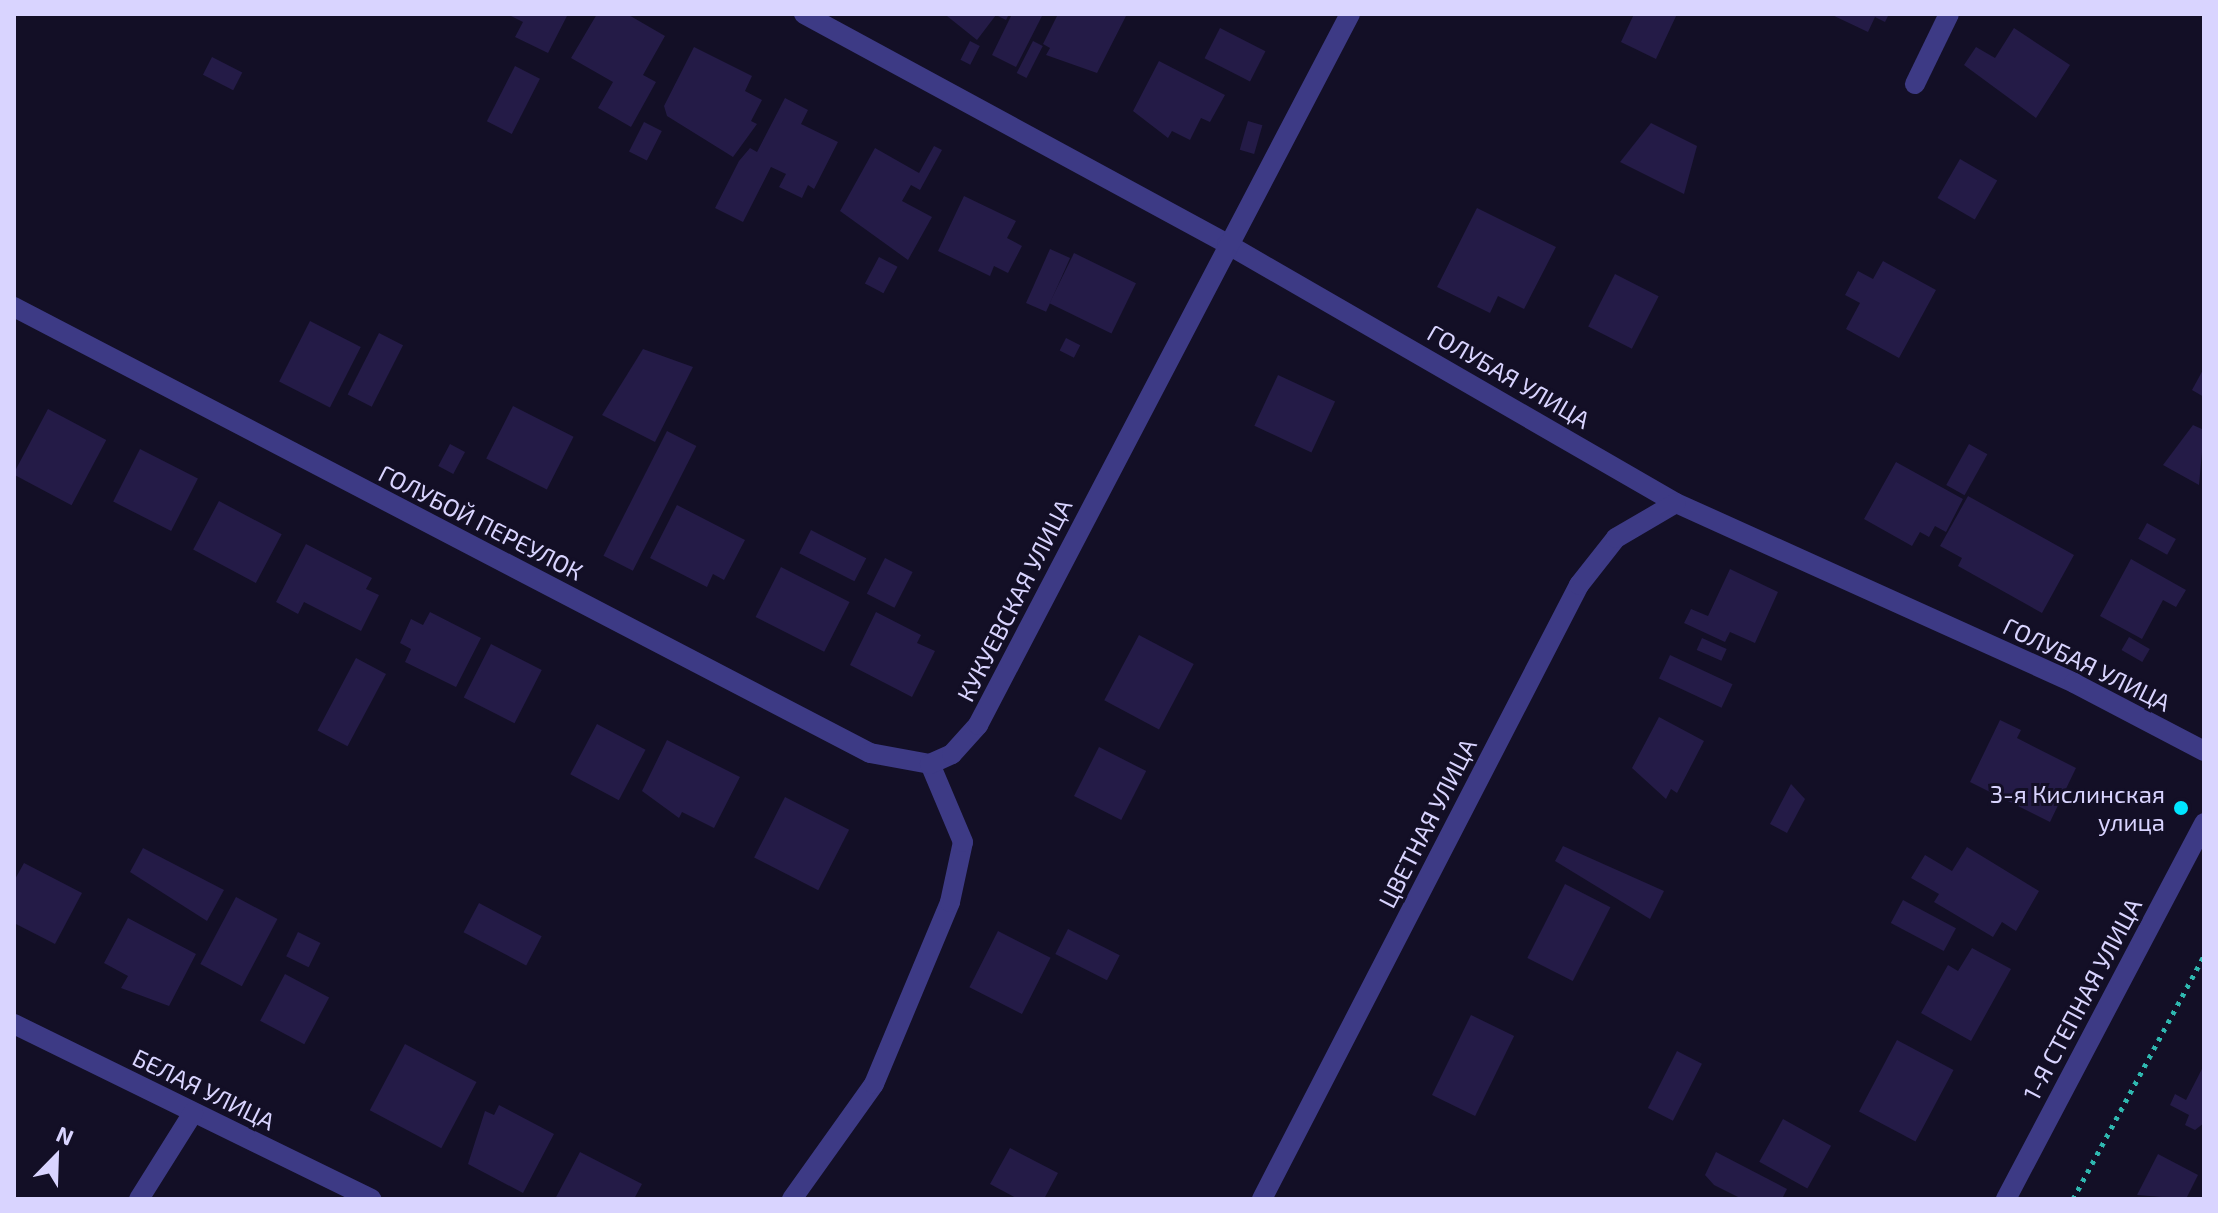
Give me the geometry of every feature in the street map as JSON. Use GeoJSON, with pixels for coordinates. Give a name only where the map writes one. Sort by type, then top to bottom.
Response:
{"type":"FeatureCollection","features":[{"type":"Feature","properties":{"kind":"street","name":"ГОЛУБАЯ УЛИЦА"},"geometry":{"type":"LineString","coordinates":[[804,14],[1227,244],[1676,503],[2074,683],[2204,751]]}},
{"type":"Feature","properties":{"kind":"street","name":"КУКУЕВСКАЯ УЛИЦА"},"geometry":{"type":"LineString","coordinates":[[930,764],[952,754],[978,725],[1350,14]]}},
{"type":"Feature","properties":{"kind":"street"},"geometry":{"type":"LineString","coordinates":[[1915,84],[1949,14]]}},
{"type":"Feature","properties":{"kind":"street","name":"ГОЛУБОЙ ПЕРЕУЛОК"},"geometry":{"type":"LineString","coordinates":[[14,307],[870,753],[930,764]]}},
{"type":"Feature","properties":{"kind":"street","name":"ЦВЕТНАЯ УЛИЦА"},"geometry":{"type":"LineString","coordinates":[[1262,1199],[1579,585],[1616,538],[1676,503]]}},
{"type":"Feature","properties":{"kind":"street"},"geometry":{"type":"LineString","coordinates":[[792,1199],[874,1084],[950,902],[963,842],[930,764]]}},
{"type":"Feature","properties":{"kind":"street","name":"1-Я СТЕПНАЯ УЛИЦА"},"geometry":{"type":"LineString","coordinates":[[2006,1199],[2204,823]]}},
{"type":"Feature","properties":{"kind":"street","name":"БЕЛАЯ УЛИЦА"},"geometry":{"type":"LineString","coordinates":[[14,1024],[372,1199]]}},
{"type":"Feature","properties":{"kind":"street"},"geometry":{"type":"LineString","coordinates":[[139,1199],[193,1113]]}},
{"type":"Feature","properties":{"kind":"path"},"geometry":{"type":"LineString","coordinates":[[2073,1199],[2204,956]]}},
{"type":"Feature","properties":{"kind":"building"},"geometry":{"type":"Polygon","coordinates":[[[507,14],[568,14],[548,53],[515,37],[523,22],[507,14]]]}},
{"type":"Feature","properties":{"kind":"building"},"geometry":{"type":"Polygon","coordinates":[[[597,14],[627,14],[665,36],[643,75],[656,82],[631,127],[598,108],[613,82],[571,58],[597,14]]]}},
{"type":"Feature","properties":{"kind":"building"},"geometry":{"type":"Polygon","coordinates":[[[1009,14],[1006,20],[996,15],[977,40],[947,16],[1009,14]]]}},
{"type":"Feature","properties":{"kind":"building"},"geometry":{"type":"Polygon","coordinates":[[[1012,14],[1043,14],[1016,67],[992,55],[1012,14]]]}},
{"type":"Feature","properties":{"kind":"building"},"geometry":{"type":"Polygon","coordinates":[[[1058,14],[1126,16],[1097,73],[1046,55],[1050,48],[1043,44],[1058,14]]]}},
{"type":"Feature","properties":{"kind":"building"},"geometry":{"type":"Polygon","coordinates":[[[1634,14],[1677,14],[1656,59],[1621,42],[1634,14]]]}},
{"type":"Feature","properties":{"kind":"building"},"geometry":{"type":"Polygon","coordinates":[[[1830,14],[1889,14],[1885,22],[1875,17],[1868,32],[1830,14]]]}},
{"type":"Feature","properties":{"kind":"building"},"geometry":{"type":"Polygon","coordinates":[[[1220,28],[1265,51],[1250,81],[1205,58],[1220,28]]]}},
{"type":"Feature","properties":{"kind":"building"},"geometry":{"type":"Polygon","coordinates":[[[2014,28],[2070,65],[2036,118],[1964,65],[1976,47],[1995,58],[2014,28]]]}},
{"type":"Feature","properties":{"kind":"building"},"geometry":{"type":"Polygon","coordinates":[[[970,41],[980,46],[970,65],[960,60],[970,41]]]}},
{"type":"Feature","properties":{"kind":"building"},"geometry":{"type":"Polygon","coordinates":[[[1033,41],[1043,46],[1026,78],[1017,73],[1033,41]]]}},
{"type":"Feature","properties":{"kind":"building"},"geometry":{"type":"Polygon","coordinates":[[[694,47],[752,76],[745,91],[762,100],[751,121],[757,124],[733,157],[667,116],[664,106],[694,47]]]}},
{"type":"Feature","properties":{"kind":"building"},"geometry":{"type":"Polygon","coordinates":[[[212,57],[242,72],[233,90],[203,75],[212,57]]]}},
{"type":"Feature","properties":{"kind":"building"},"geometry":{"type":"Polygon","coordinates":[[[1159,61],[1225,95],[1210,122],[1201,118],[1190,140],[1172,131],[1168,138],[1133,111],[1159,61]]]}},
{"type":"Feature","properties":{"kind":"building"},"geometry":{"type":"Polygon","coordinates":[[[515,66],[540,79],[512,134],[487,121],[515,66]]]}},
{"type":"Feature","properties":{"kind":"building"},"geometry":{"type":"Polygon","coordinates":[[[785,98],[808,110],[801,124],[838,142],[814,189],[808,185],[802,198],[779,187],[786,174],[771,167],[743,222],[715,208],[739,161],[750,148],[757,152],[785,98]]]}},
{"type":"Feature","properties":{"kind":"building"},"geometry":{"type":"Polygon","coordinates":[[[1248,121],[1262,125],[1254,154],[1240,150],[1248,121]]]}},
{"type":"Feature","properties":{"kind":"building"},"geometry":{"type":"Polygon","coordinates":[[[644,122],[662,131],[647,160],[629,151],[644,122]]]}},
{"type":"Feature","properties":{"kind":"building"},"geometry":{"type":"Polygon","coordinates":[[[1651,123],[1697,146],[1684,194],[1620,162],[1651,123]]]}},
{"type":"Feature","properties":{"kind":"building"},"geometry":{"type":"Polygon","coordinates":[[[934,146],[942,150],[920,190],[911,185],[902,201],[932,217],[908,260],[840,211],[875,148],[919,173],[934,146]]]}},
{"type":"Feature","properties":{"kind":"building"},"geometry":{"type":"Polygon","coordinates":[[[1960,159],[1997,180],[1975,219],[1938,198],[1960,159]]]}},
{"type":"Feature","properties":{"kind":"building"},"geometry":{"type":"Polygon","coordinates":[[[964,196],[1016,221],[1007,238],[1022,246],[1008,273],[994,266],[990,276],[938,251],[964,196]]]}},
{"type":"Feature","properties":{"kind":"building"},"geometry":{"type":"Polygon","coordinates":[[[1477,208],[1556,247],[1524,309],[1498,296],[1490,313],[1437,287],[1477,208]]]}},
{"type":"Feature","properties":{"kind":"building"},"geometry":{"type":"Polygon","coordinates":[[[1050,249],[1070,258],[1046,312],[1026,303],[1050,249]]]}},
{"type":"Feature","properties":{"kind":"building"},"geometry":{"type":"Polygon","coordinates":[[[1074,253],[1136,283],[1111,334],[1049,303],[1074,253]]]}},
{"type":"Feature","properties":{"kind":"building"},"geometry":{"type":"Polygon","coordinates":[[[879,257],[898,267],[883,293],[865,283],[879,257]]]}},
{"type":"Feature","properties":{"kind":"building"},"geometry":{"type":"Polygon","coordinates":[[[1883,261],[1936,290],[1899,358],[1846,329],[1860,303],[1845,295],[1858,271],[1873,279],[1883,261]]]}},
{"type":"Feature","properties":{"kind":"building"},"geometry":{"type":"Polygon","coordinates":[[[1615,274],[1659,296],[1632,349],[1588,327],[1615,274]]]}},
{"type":"Feature","properties":{"kind":"building"},"geometry":{"type":"Polygon","coordinates":[[[310,321],[361,347],[330,407],[279,382],[310,321]]]}},
{"type":"Feature","properties":{"kind":"building"},"geometry":{"type":"Polygon","coordinates":[[[379,333],[403,345],[372,407],[348,394],[379,333]]]}},
{"type":"Feature","properties":{"kind":"building"},"geometry":{"type":"Polygon","coordinates":[[[1066,338],[1080,345],[1074,358],[1060,350],[1066,338]]]}},
{"type":"Feature","properties":{"kind":"building"},"geometry":{"type":"Polygon","coordinates":[[[643,349],[693,367],[655,442],[602,415],[643,349]]]}},
{"type":"Feature","properties":{"kind":"building"},"geometry":{"type":"Polygon","coordinates":[[[2204,368],[2204,397],[2192,390],[2204,368]]]}},
{"type":"Feature","properties":{"kind":"building"},"geometry":{"type":"Polygon","coordinates":[[[1278,375],[1335,402],[1311,452],[1254,426],[1278,375]]]}},
{"type":"Feature","properties":{"kind":"building"},"geometry":{"type":"Polygon","coordinates":[[[513,406],[574,437],[547,489],[486,459],[513,406]]]}},
{"type":"Feature","properties":{"kind":"building"},"geometry":{"type":"Polygon","coordinates":[[[48,409],[106,440],[72,505],[14,475],[48,409]]]}},
{"type":"Feature","properties":{"kind":"building"},"geometry":{"type":"Polygon","coordinates":[[[2193,425],[2204,430],[2199,485],[2163,465],[2193,425]]]}},
{"type":"Feature","properties":{"kind":"building"},"geometry":{"type":"Polygon","coordinates":[[[667,431],[696,446],[633,571],[603,556],[667,431]]]}},
{"type":"Feature","properties":{"kind":"building"},"geometry":{"type":"Polygon","coordinates":[[[450,444],[465,452],[453,474],[438,466],[450,444]]]}},
{"type":"Feature","properties":{"kind":"building"},"geometry":{"type":"Polygon","coordinates":[[[1969,444],[1987,454],[1965,495],[1946,485],[1969,444]]]}},
{"type":"Feature","properties":{"kind":"building"},"geometry":{"type":"Polygon","coordinates":[[[140,449],[198,479],[171,531],[113,502],[140,449]]]}},
{"type":"Feature","properties":{"kind":"building"},"geometry":{"type":"Polygon","coordinates":[[[1896,462],[1963,499],[1946,532],[1935,526],[1929,537],[1920,532],[1912,546],[1864,519],[1896,462]]]}},
{"type":"Feature","properties":{"kind":"building"},"geometry":{"type":"Polygon","coordinates":[[[1968,496],[2074,555],[2042,613],[1958,566],[1962,558],[1940,546],[1968,496]]]}},
{"type":"Feature","properties":{"kind":"building"},"geometry":{"type":"Polygon","coordinates":[[[219,501],[282,534],[256,583],[193,550],[219,501]]]}},
{"type":"Feature","properties":{"kind":"building"},"geometry":{"type":"Polygon","coordinates":[[[677,505],[745,540],[724,580],[713,574],[707,587],[650,558],[677,505]]]}},
{"type":"Feature","properties":{"kind":"building"},"geometry":{"type":"Polygon","coordinates":[[[2147,523],[2176,539],[2167,555],[2138,539],[2147,523]]]}},
{"type":"Feature","properties":{"kind":"building"},"geometry":{"type":"Polygon","coordinates":[[[811,530],[866,558],[854,581],[799,553],[811,530]]]}},
{"type":"Feature","properties":{"kind":"building"},"geometry":{"type":"Polygon","coordinates":[[[306,544],[372,578],[366,589],[379,595],[361,631],[304,602],[298,614],[276,602],[306,544]]]}},
{"type":"Feature","properties":{"kind":"building"},"geometry":{"type":"Polygon","coordinates":[[[885,558],[913,572],[894,608],[867,594],[885,558]]]}},
{"type":"Feature","properties":{"kind":"building"},"geometry":{"type":"Polygon","coordinates":[[[2131,559],[2186,590],[2176,607],[2163,600],[2142,639],[2100,616],[2131,559]]]}},
{"type":"Feature","properties":{"kind":"building"},"geometry":{"type":"Polygon","coordinates":[[[781,567],[850,602],[824,652],[756,617],[781,567]]]}},
{"type":"Feature","properties":{"kind":"building"},"geometry":{"type":"Polygon","coordinates":[[[1730,569],[1778,592],[1755,643],[1730,632],[1725,642],[1684,623],[1691,609],[1708,616],[1730,569]]]}},
{"type":"Feature","properties":{"kind":"building"},"geometry":{"type":"Polygon","coordinates":[[[430,612],[481,638],[456,687],[405,662],[411,649],[400,643],[411,619],[423,625],[430,612]]]}},
{"type":"Feature","properties":{"kind":"building"},"geometry":{"type":"Polygon","coordinates":[[[876,612],[921,635],[917,643],[935,651],[912,697],[850,665],[876,612]]]}},
{"type":"Feature","properties":{"kind":"building"},"geometry":{"type":"Polygon","coordinates":[[[1139,635],[1194,664],[1159,729],[1104,700],[1139,635]]]}},
{"type":"Feature","properties":{"kind":"building"},"geometry":{"type":"Polygon","coordinates":[[[2129,637],[2150,649],[2142,662],[2122,650],[2129,637]]]}},
{"type":"Feature","properties":{"kind":"building"},"geometry":{"type":"Polygon","coordinates":[[[1702,638],[1727,649],[1721,661],[1697,650],[1702,638]]]}},
{"type":"Feature","properties":{"kind":"building"},"geometry":{"type":"Polygon","coordinates":[[[491,644],[542,670],[515,723],[464,697],[491,644]]]}},
{"type":"Feature","properties":{"kind":"building"},"geometry":{"type":"Polygon","coordinates":[[[1670,655],[1733,684],[1722,708],[1659,679],[1670,655]]]}},
{"type":"Feature","properties":{"kind":"building"},"geometry":{"type":"Polygon","coordinates":[[[356,658],[386,674],[348,746],[318,730],[356,658]]]}},
{"type":"Feature","properties":{"kind":"building"},"geometry":{"type":"Polygon","coordinates":[[[1659,717],[1704,741],[1677,793],[1671,789],[1666,799],[1632,768],[1659,717]]]}},
{"type":"Feature","properties":{"kind":"building"},"geometry":{"type":"Polygon","coordinates":[[[2000,720],[2021,730],[2017,738],[2076,768],[2050,822],[1970,782],[2000,720]]]}},
{"type":"Feature","properties":{"kind":"building"},"geometry":{"type":"Polygon","coordinates":[[[597,724],[646,750],[619,800],[570,774],[597,724]]]}},
{"type":"Feature","properties":{"kind":"building"},"geometry":{"type":"Polygon","coordinates":[[[667,740],[740,777],[714,828],[682,812],[679,818],[642,791],[667,740]]]}},
{"type":"Feature","properties":{"kind":"building"},"geometry":{"type":"Polygon","coordinates":[[[1099,747],[1146,771],[1121,820],[1074,796],[1099,747]]]}},
{"type":"Feature","properties":{"kind":"building"},"geometry":{"type":"Polygon","coordinates":[[[1791,784],[1805,799],[1787,833],[1770,824],[1791,784]]]}},
{"type":"Feature","properties":{"kind":"building"},"geometry":{"type":"Polygon","coordinates":[[[785,797],[849,830],[818,890],[754,858],[785,797]]]}},
{"type":"Feature","properties":{"kind":"building"},"geometry":{"type":"Polygon","coordinates":[[[1563,846],[1664,891],[1650,919],[1555,861],[1563,846]]]}},
{"type":"Feature","properties":{"kind":"building"},"geometry":{"type":"Polygon","coordinates":[[[1967,847],[2039,891],[2016,931],[2002,922],[1993,937],[1934,902],[1939,894],[1911,878],[1925,855],[1952,871],[1967,847]]]}},
{"type":"Feature","properties":{"kind":"building"},"geometry":{"type":"Polygon","coordinates":[[[143,848],[224,890],[207,921],[130,872],[143,848]]]}},
{"type":"Feature","properties":{"kind":"building"},"geometry":{"type":"Polygon","coordinates":[[[24,863],[82,893],[55,944],[14,923],[14,881],[24,863]]]}},
{"type":"Feature","properties":{"kind":"building"},"geometry":{"type":"Polygon","coordinates":[[[1565,884],[1610,907],[1573,981],[1527,958],[1565,884]]]}},
{"type":"Feature","properties":{"kind":"building"},"geometry":{"type":"Polygon","coordinates":[[[236,897],[277,919],[242,986],[200,964],[236,897]]]}},
{"type":"Feature","properties":{"kind":"building"},"geometry":{"type":"Polygon","coordinates":[[[1903,900],[1956,928],[1944,951],[1891,923],[1903,900]]]}},
{"type":"Feature","properties":{"kind":"building"},"geometry":{"type":"Polygon","coordinates":[[[479,903],[542,936],[526,965],[464,932],[479,903]]]}},
{"type":"Feature","properties":{"kind":"building"},"geometry":{"type":"Polygon","coordinates":[[[128,918],[196,954],[169,1006],[121,988],[128,976],[104,963],[128,918]]]}},
{"type":"Feature","properties":{"kind":"building"},"geometry":{"type":"Polygon","coordinates":[[[1068,929],[1120,955],[1107,980],[1055,954],[1068,929]]]}},
{"type":"Feature","properties":{"kind":"building"},"geometry":{"type":"Polygon","coordinates":[[[998,931],[1051,958],[1022,1014],[969,987],[998,931]]]}},
{"type":"Feature","properties":{"kind":"building"},"geometry":{"type":"Polygon","coordinates":[[[298,932],[320,943],[309,967],[286,956],[298,932]]]}},
{"type":"Feature","properties":{"kind":"building"},"geometry":{"type":"Polygon","coordinates":[[[1972,948],[2011,969],[1971,1041],[1921,1013],[1948,965],[1958,971],[1972,948]]]}},
{"type":"Feature","properties":{"kind":"building"},"geometry":{"type":"Polygon","coordinates":[[[285,974],[329,997],[304,1044],[260,1021],[285,974]]]}},
{"type":"Feature","properties":{"kind":"building"},"geometry":{"type":"Polygon","coordinates":[[[1471,1015],[1514,1036],[1475,1116],[1432,1095],[1471,1015]]]}},
{"type":"Feature","properties":{"kind":"building"},"geometry":{"type":"Polygon","coordinates":[[[1897,1040],[1954,1070],[1915,1142],[1859,1112],[1897,1040]]]}},
{"type":"Feature","properties":{"kind":"building"},"geometry":{"type":"Polygon","coordinates":[[[405,1044],[477,1082],[441,1148],[370,1110],[405,1044]]]}},
{"type":"Feature","properties":{"kind":"building"},"geometry":{"type":"Polygon","coordinates":[[[1677,1051],[1702,1064],[1673,1121],[1648,1108],[1677,1051]]]}},
{"type":"Feature","properties":{"kind":"building"},"geometry":{"type":"Polygon","coordinates":[[[2204,1065],[2204,1123],[2195,1130],[2185,1125],[2189,1115],[2170,1105],[2175,1094],[2186,1100],[2204,1065]]]}},
{"type":"Feature","properties":{"kind":"building"},"geometry":{"type":"Polygon","coordinates":[[[499,1105],[554,1134],[523,1193],[468,1164],[485,1111],[494,1115],[499,1105]]]}},
{"type":"Feature","properties":{"kind":"building"},"geometry":{"type":"Polygon","coordinates":[[[1783,1119],[1831,1146],[1807,1189],[1759,1162],[1783,1119]]]}},
{"type":"Feature","properties":{"kind":"building"},"geometry":{"type":"Polygon","coordinates":[[[1010,1148],[1058,1173],[1044,1199],[1018,1199],[990,1184],[1010,1148]]]}},
{"type":"Feature","properties":{"kind":"building"},"geometry":{"type":"Polygon","coordinates":[[[580,1152],[642,1184],[634,1199],[555,1199],[580,1152]]]}},
{"type":"Feature","properties":{"kind":"building"},"geometry":{"type":"Polygon","coordinates":[[[1716,1152],[1787,1189],[1782,1199],[1742,1199],[1714,1185],[1705,1175],[1716,1152]]]}},
{"type":"Feature","properties":{"kind":"building"},"geometry":{"type":"Polygon","coordinates":[[[2158,1154],[2198,1175],[2186,1199],[2137,1195],[2158,1154]]]}},
{"type":"Feature","properties":{"kind":"place","name":"3-я Кислинская улица"},"geometry":{"type":"Point","coordinates":[2181,808]}}]}
